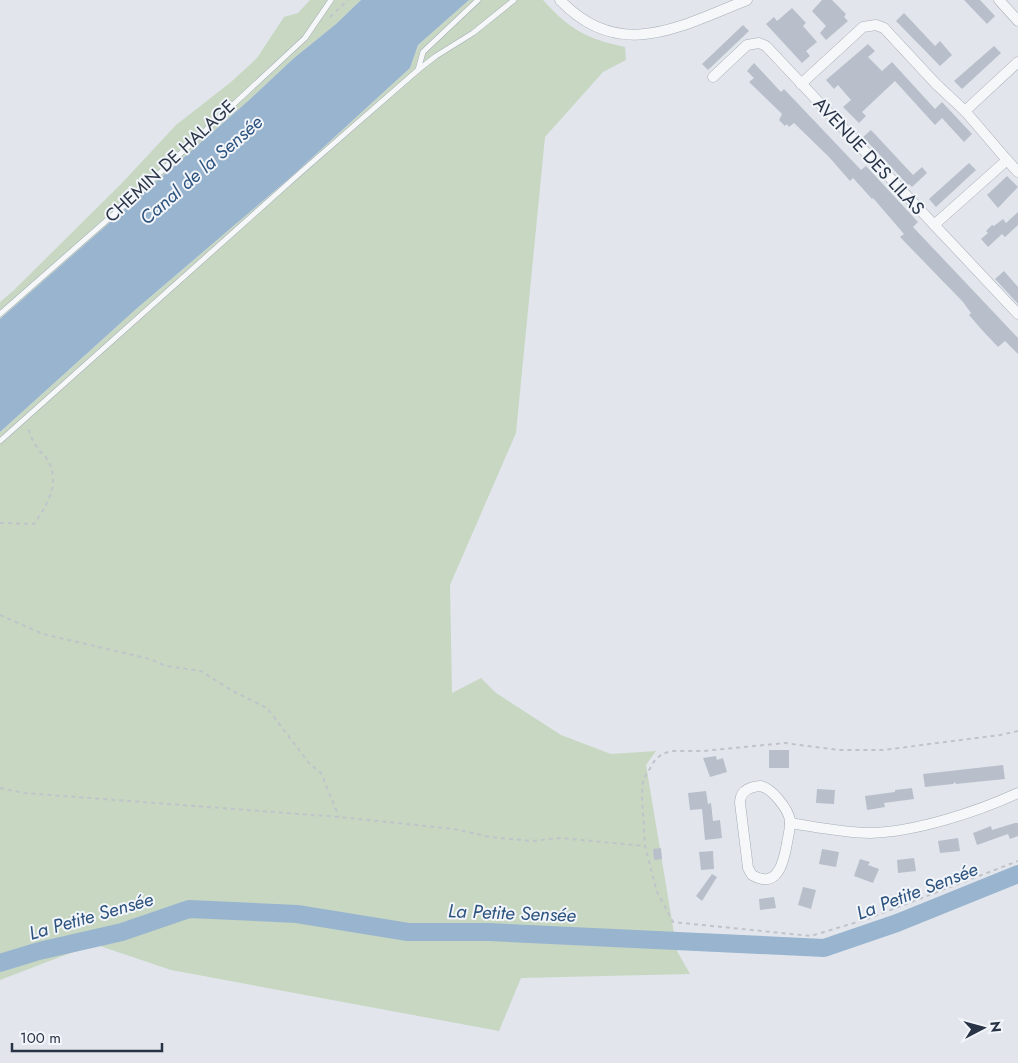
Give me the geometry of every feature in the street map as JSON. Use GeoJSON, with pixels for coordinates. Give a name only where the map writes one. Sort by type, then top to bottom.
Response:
{"type":"FeatureCollection","features":[{"type":"Feature","properties":{"kind":"street"},"geometry":{"type":"LineString","coordinates":[[560,0],[571,11],[591,24],[615,34],[629,35],[664,31],[746,0]]}},
{"type":"Feature","properties":{"kind":"street"},"geometry":{"type":"LineString","coordinates":[[999,0],[1018,20]]}},
{"type":"Feature","properties":{"kind":"street"},"geometry":{"type":"LineString","coordinates":[[801,84],[863,27],[876,24],[884,28],[936,84],[965,111],[1018,172]]}},
{"type":"Feature","properties":{"kind":"street","name":"AVENUE DES LILAS"},"geometry":{"type":"LineString","coordinates":[[713,77],[748,45],[759,43],[766,46],[1018,314]]}},
{"type":"Feature","properties":{"kind":"street"},"geometry":{"type":"LineString","coordinates":[[965,111],[1018,62]]}},
{"type":"Feature","properties":{"kind":"street"},"geometry":{"type":"LineString","coordinates":[[934,225],[1007,160]]}},
{"type":"Feature","properties":{"kind":"street"},"geometry":{"type":"LineString","coordinates":[[764,786],[770,790],[786,810],[790,824],[780,870],[774,876],[765,879],[752,875],[748,868],[740,803],[740,799],[746,790],[764,786]]}},
{"type":"Feature","properties":{"kind":"street"},"geometry":{"type":"LineString","coordinates":[[790,824],[860,832],[886,832],[950,818],[994,804],[1018,793]]}},
{"type":"Feature","properties":{"kind":"lane","name":"CHEMIN DE HALAGE"},"geometry":{"type":"LineString","coordinates":[[0,314],[138,193],[305,38],[331,0]]}},
{"type":"Feature","properties":{"kind":"lane"},"geometry":{"type":"LineString","coordinates":[[418,70],[423,52],[478,0]]}},
{"type":"Feature","properties":{"kind":"lane"},"geometry":{"type":"LineString","coordinates":[[0,441],[418,70],[436,56],[473,33],[514,0]]}},
{"type":"Feature","properties":{"kind":"path"},"geometry":{"type":"LineString","coordinates":[[0,523],[34,524],[47,506],[53,485],[54,474],[46,457],[29,434],[26,418]]}},
{"type":"Feature","properties":{"kind":"path"},"geometry":{"type":"LineString","coordinates":[[0,615],[43,634],[150,659],[166,666],[202,671],[230,690],[267,708],[309,762],[321,772],[339,817]]}},
{"type":"Feature","properties":{"kind":"path"},"geometry":{"type":"LineString","coordinates":[[1018,732],[877,750],[839,750],[785,742],[714,750],[672,751],[662,754],[655,760],[643,780],[642,797],[646,846],[657,892],[674,922],[811,936],[868,920],[1018,861]]}},
{"type":"Feature","properties":{"kind":"path"},"geometry":{"type":"LineString","coordinates":[[0,788],[24,793],[339,817],[454,829],[490,837],[532,841],[560,838],[646,846]]}},
{"type":"Feature","properties":{"kind":"green space"},"geometry":{"type":"Polygon","coordinates":[[[310,0],[361,0],[0,319],[0,302],[121,184],[176,125],[231,82],[257,58],[284,17],[298,13],[310,0]]]}},
{"type":"Feature","properties":{"kind":"green space"},"geometry":{"type":"Polygon","coordinates":[[[469,0],[543,0],[570,26],[589,36],[625,47],[626,60],[603,72],[545,137],[516,433],[450,585],[452,693],[481,678],[496,693],[561,735],[611,754],[656,751],[646,765],[677,951],[690,974],[521,978],[499,1031],[171,970],[94,944],[0,980],[0,432],[135,310],[292,176],[410,68],[418,45],[469,0]]]}},
{"type":"Feature","properties":{"kind":"water","name":"Canal de la Sensée"},"geometry":{"type":"Polygon","coordinates":[[[361,0],[469,0],[418,45],[410,68],[292,176],[135,310],[0,432],[0,319],[361,0]]]}},
{"type":"Feature","properties":{"kind":"building"},"geometry":{"type":"Polygon","coordinates":[[[822,0],[832,0],[846,14],[844,17],[848,21],[826,40],[820,33],[826,26],[812,11],[822,0]]]}},
{"type":"Feature","properties":{"kind":"building"},"geometry":{"type":"Polygon","coordinates":[[[964,0],[980,0],[995,16],[987,24],[964,0]]]}},
{"type":"Feature","properties":{"kind":"building"},"geometry":{"type":"Polygon","coordinates":[[[792,8],[806,23],[803,26],[817,42],[806,51],[810,56],[802,63],[766,24],[774,17],[777,21],[792,8]]]}},
{"type":"Feature","properties":{"kind":"building"},"geometry":{"type":"Polygon","coordinates":[[[904,13],[935,46],[940,41],[952,55],[940,66],[896,21],[904,13]]]}},
{"type":"Feature","properties":{"kind":"building"},"geometry":{"type":"Polygon","coordinates":[[[743,25],[749,31],[708,70],[702,64],[743,25]]]}},
{"type":"Feature","properties":{"kind":"building"},"geometry":{"type":"Polygon","coordinates":[[[868,44],[875,51],[868,57],[882,71],[892,62],[935,109],[942,102],[972,134],[964,142],[942,118],[935,125],[895,81],[862,112],[866,116],[859,123],[843,107],[851,100],[838,85],[834,89],[826,80],[868,44]]]}},
{"type":"Feature","properties":{"kind":"building"},"geometry":{"type":"Polygon","coordinates":[[[994,46],[1001,53],[962,89],[954,81],[994,46]]]}},
{"type":"Feature","properties":{"kind":"building"},"geometry":{"type":"Polygon","coordinates":[[[754,63],[781,92],[784,89],[861,170],[866,166],[918,222],[913,227],[1018,338],[1018,354],[1005,341],[998,347],[982,330],[969,315],[971,313],[963,302],[900,237],[904,234],[853,178],[850,181],[829,157],[794,123],[789,127],[779,120],[782,114],[749,82],[754,78],[747,71],[754,63]]]}},
{"type":"Feature","properties":{"kind":"building"},"geometry":{"type":"Polygon","coordinates":[[[871,130],[913,175],[922,167],[927,173],[912,187],[908,185],[863,137],[871,130]]]}},
{"type":"Feature","properties":{"kind":"building"},"geometry":{"type":"Polygon","coordinates":[[[969,163],[976,170],[936,207],[929,199],[969,163]]]}},
{"type":"Feature","properties":{"kind":"building"},"geometry":{"type":"Polygon","coordinates":[[[1007,176],[1018,187],[998,208],[987,195],[1007,176]]]}},
{"type":"Feature","properties":{"kind":"building"},"geometry":{"type":"Polygon","coordinates":[[[1018,212],[1018,225],[1005,237],[1002,234],[988,247],[981,239],[988,233],[986,231],[1003,219],[1006,223],[1018,212]]]}},
{"type":"Feature","properties":{"kind":"building"},"geometry":{"type":"Polygon","coordinates":[[[1004,271],[1018,287],[1018,304],[995,279],[1004,271]]]}},
{"type":"Feature","properties":{"kind":"building"},"geometry":{"type":"Polygon","coordinates":[[[769,750],[789,750],[789,768],[769,768],[769,750]]]}},
{"type":"Feature","properties":{"kind":"building"},"geometry":{"type":"Polygon","coordinates":[[[716,756],[717,760],[723,758],[727,772],[710,777],[703,758],[716,756]]]}},
{"type":"Feature","properties":{"kind":"building"},"geometry":{"type":"Polygon","coordinates":[[[1003,765],[1005,779],[956,784],[955,782],[953,784],[925,787],[923,774],[1003,765]]]}},
{"type":"Feature","properties":{"kind":"building"},"geometry":{"type":"Polygon","coordinates":[[[912,788],[914,799],[884,803],[885,807],[867,810],[865,796],[912,788]]]}},
{"type":"Feature","properties":{"kind":"building"},"geometry":{"type":"Polygon","coordinates":[[[817,789],[835,790],[834,804],[816,803],[817,789]]]}},
{"type":"Feature","properties":{"kind":"building"},"geometry":{"type":"Polygon","coordinates":[[[706,791],[708,804],[711,803],[713,821],[720,820],[722,838],[705,840],[702,809],[690,810],[688,793],[706,791]]]}},
{"type":"Feature","properties":{"kind":"building"},"geometry":{"type":"Polygon","coordinates":[[[1018,823],[1018,836],[1010,839],[1008,834],[977,845],[973,833],[991,826],[992,830],[1018,823]]]}},
{"type":"Feature","properties":{"kind":"building"},"geometry":{"type":"Polygon","coordinates":[[[958,838],[960,851],[940,853],[938,841],[958,838]]]}},
{"type":"Feature","properties":{"kind":"building"},"geometry":{"type":"Polygon","coordinates":[[[661,848],[662,859],[654,860],[653,849],[661,848]]]}},
{"type":"Feature","properties":{"kind":"building"},"geometry":{"type":"Polygon","coordinates":[[[822,849],[839,852],[836,867],[819,864],[822,849]]]}},
{"type":"Feature","properties":{"kind":"building"},"geometry":{"type":"Polygon","coordinates":[[[713,851],[714,869],[701,870],[699,852],[713,851]]]}},
{"type":"Feature","properties":{"kind":"building"},"geometry":{"type":"Polygon","coordinates":[[[914,858],[916,871],[898,873],[897,860],[914,858]]]}},
{"type":"Feature","properties":{"kind":"building"},"geometry":{"type":"Polygon","coordinates":[[[860,859],[870,862],[868,865],[879,869],[873,883],[854,876],[860,859]]]}},
{"type":"Feature","properties":{"kind":"building"},"geometry":{"type":"Polygon","coordinates":[[[712,874],[717,877],[702,901],[696,896],[712,874]]]}},
{"type":"Feature","properties":{"kind":"building"},"geometry":{"type":"Polygon","coordinates":[[[803,887],[816,890],[811,909],[798,905],[803,887]]]}},
{"type":"Feature","properties":{"kind":"building"},"geometry":{"type":"Polygon","coordinates":[[[774,897],[776,908],[760,910],[759,899],[774,897]]]}},
{"type":"Feature","properties":{"kind":"waterway","name":"La Petite Sensée"},"geometry":{"type":"LineString","coordinates":[[0,963],[39,951],[122,932],[189,909],[297,914],[408,932],[489,932],[824,948],[897,923],[1018,874]]}}]}
